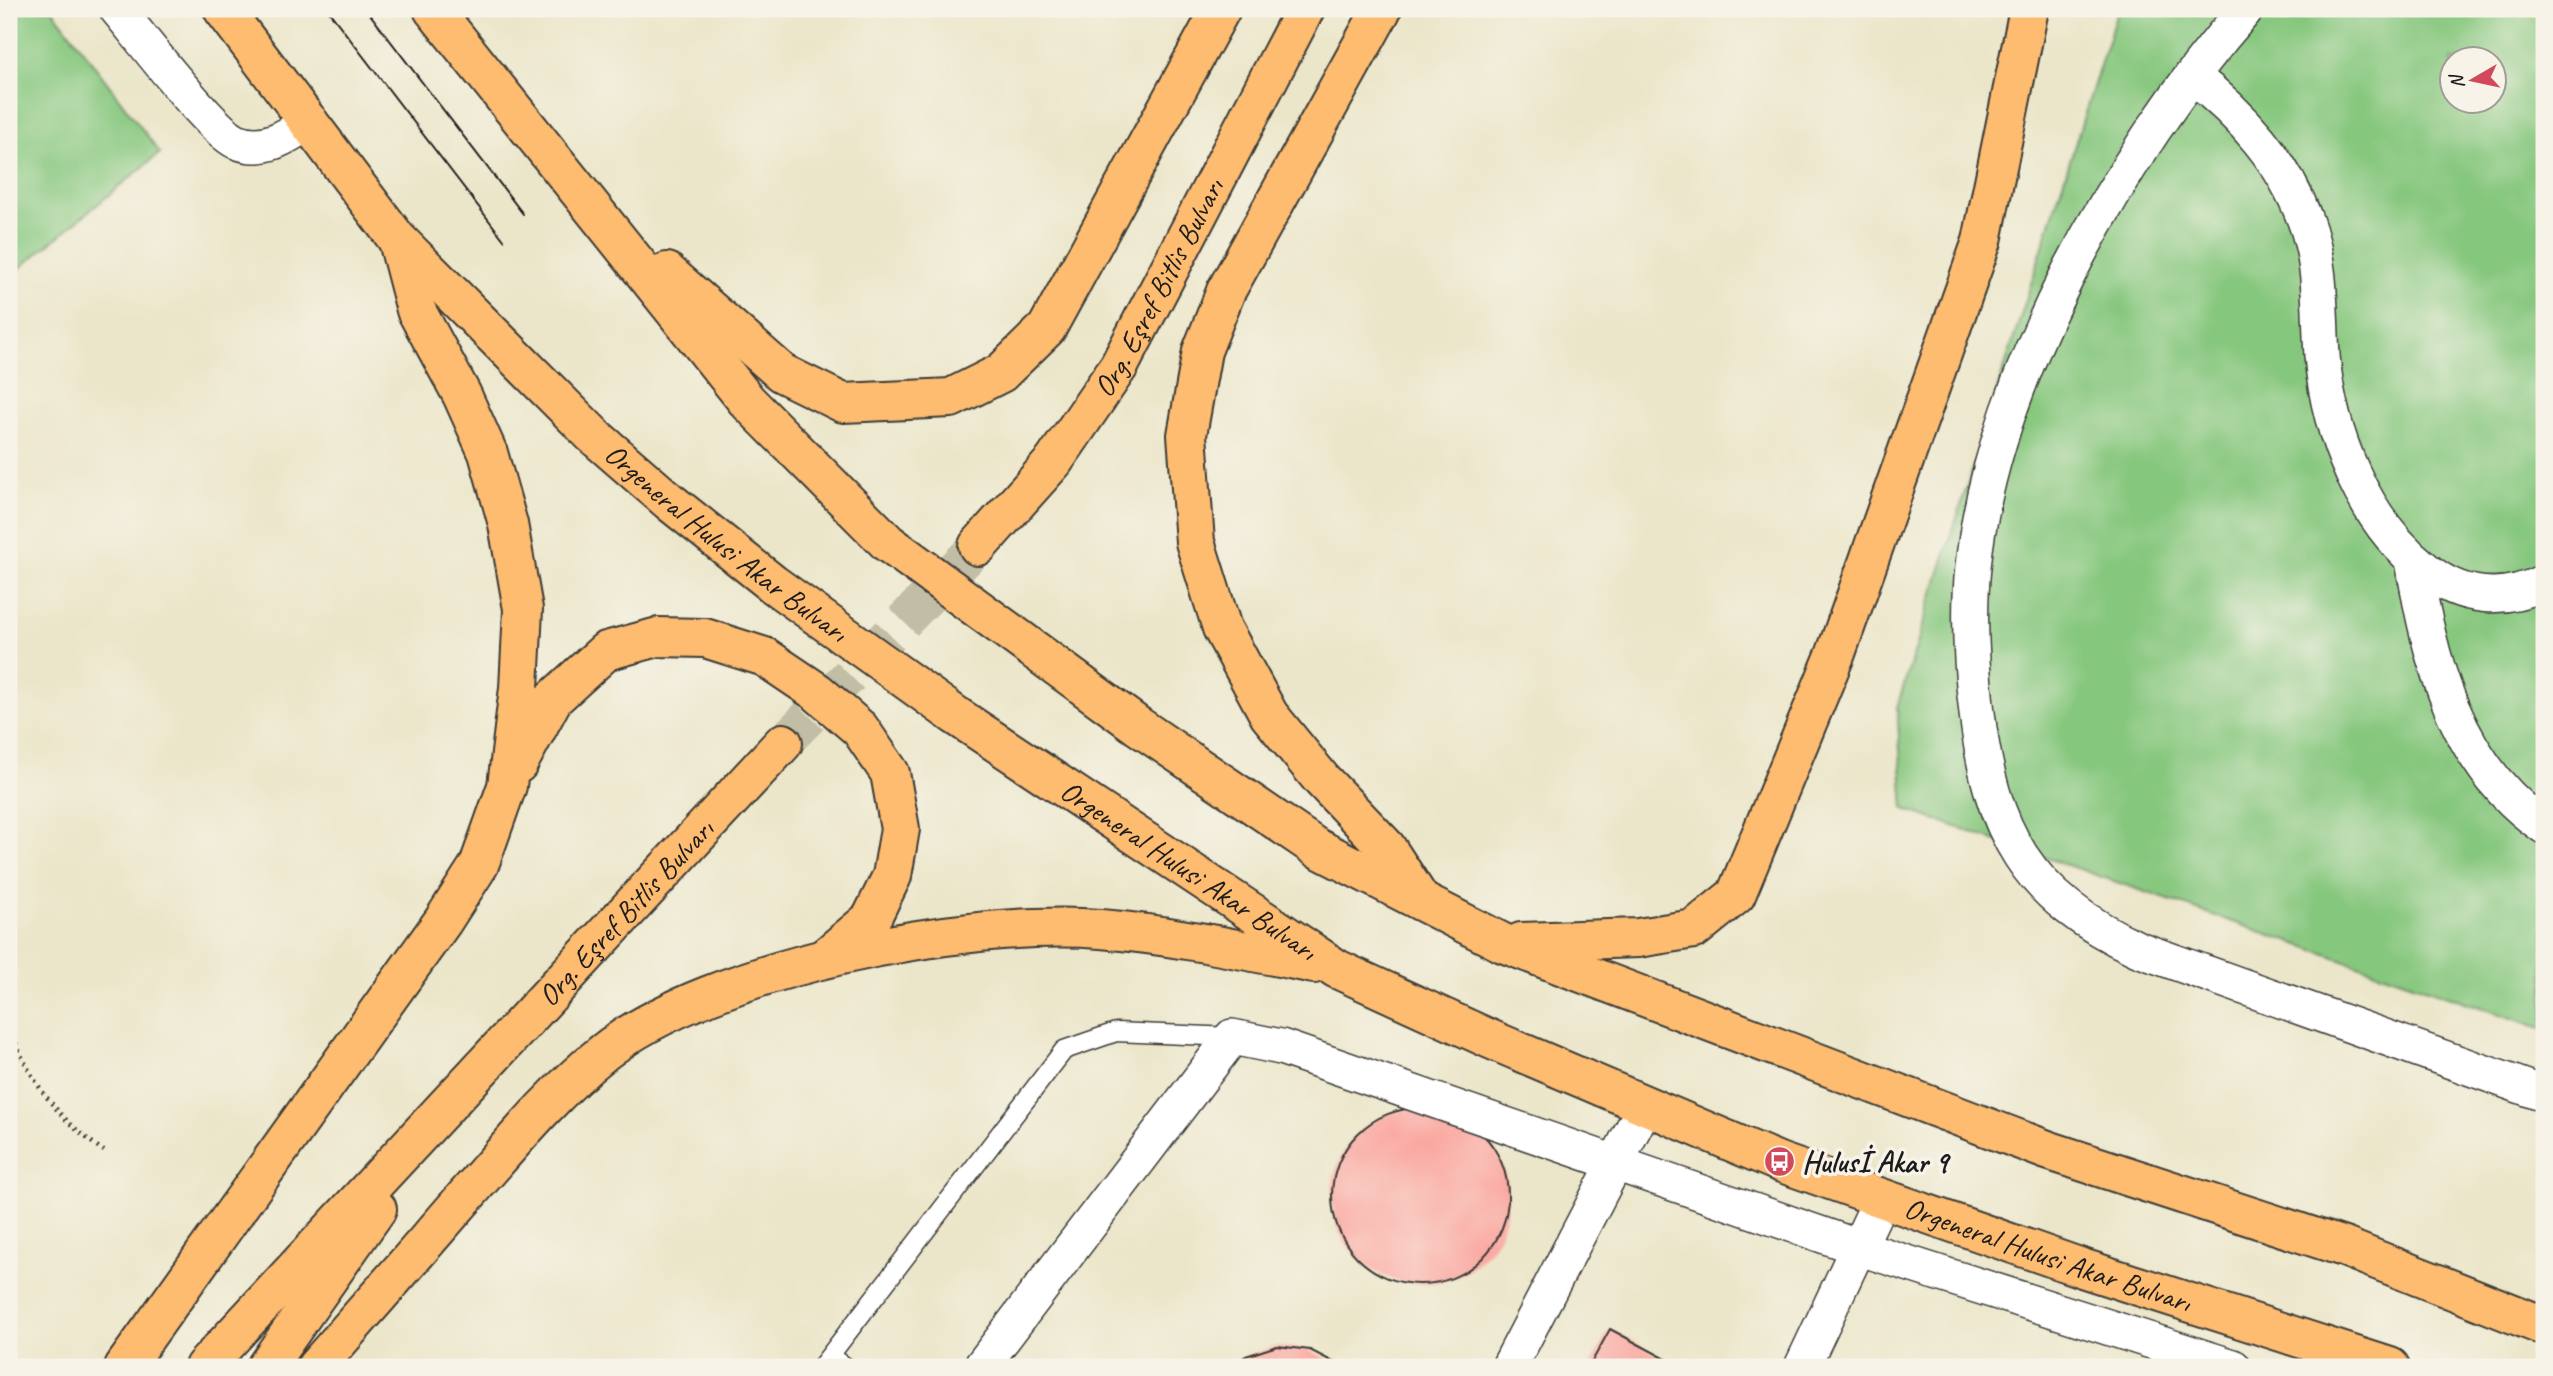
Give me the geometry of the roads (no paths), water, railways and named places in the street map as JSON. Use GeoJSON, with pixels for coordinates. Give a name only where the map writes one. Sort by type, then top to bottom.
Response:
{"type":"FeatureCollection","features":[{"type":"Feature","properties":{"kind":"main road"},"geometry":{"type":"LineString","coordinates":[[203,9],[288,91]]}},
{"type":"Feature","properties":{"kind":"main road","name":"Orgeneral Hulusi Akar Bulvarı"},"geometry":{"type":"LineString","coordinates":[[223,9],[288,91],[397,239],[593,435],[670,502],[773,584],[956,715],[1337,969],[1645,1106],[1779,1162],[2079,1267],[2390,1367]]}},
{"type":"Feature","properties":{"kind":"main road"},"geometry":{"type":"LineString","coordinates":[[594,206],[782,373],[842,403],[951,398],[1001,373],[1047,328],[1221,9]]}},
{"type":"Feature","properties":{"kind":"main road","name":"Org. Eşref Bitlis Bulvarı"},"geometry":{"type":"LineString","coordinates":[[978,546],[1054,461],[1119,366],[1305,9]]}},
{"type":"Feature","properties":{"kind":"main road"},"geometry":{"type":"LineString","coordinates":[[1382,9],[1226,290],[1202,351],[1187,435],[1195,542],[1222,628],[1269,715],[1322,780],[1386,848],[1422,903]]}},
{"type":"Feature","properties":{"kind":"main road"},"geometry":{"type":"LineString","coordinates":[[1503,943],[1639,938],[1694,929],[1736,895],[1836,653],[1982,241],[2029,9]]}},
{"type":"Feature","properties":{"kind":"main road"},"geometry":{"type":"LineString","coordinates":[[434,10],[594,206],[747,401],[888,543],[1207,774],[1317,848],[1503,943],[2047,1150],[2344,1247],[2544,1326]]}},
{"type":"Feature","properties":{"kind":"main road"},"geometry":{"type":"LineString","coordinates":[[397,239],[416,310],[463,395],[488,453],[508,524],[523,610],[520,688],[507,786]]}},
{"type":"Feature","properties":{"kind":"main road"},"geometry":{"type":"LineString","coordinates":[[124,1367],[450,910],[479,865],[507,786],[553,699],[606,651],[658,637],[705,638],[765,657],[817,692],[860,729],[890,773],[900,829],[892,876],[871,919],[822,960]]}},
{"type":"Feature","properties":{"kind":"main road","name":"Org. Eşref Bitlis Bulvarı"},"geometry":{"type":"LineString","coordinates":[[204,1367],[783,743]]}},
{"type":"Feature","properties":{"kind":"main road"},"geometry":{"type":"LineString","coordinates":[[316,1367],[557,1091],[607,1050],[664,1014],[737,986],[822,960],[971,931],[1098,929],[1203,942],[1337,969]]}},
{"type":"Feature","properties":{"kind":"main road","name":"Org. Eşref Bitlis Bulvarı"},"geometry":{"type":"LineString","coordinates":[[266,1367],[467,1082]]}},
{"type":"Feature","properties":{"kind":"street"},"geometry":{"type":"LineString","coordinates":[[117,9],[195,101],[235,141],[267,144],[282,141],[310,121]]}},
{"type":"Feature","properties":{"kind":"street"},"geometry":{"type":"LineString","coordinates":[[2246,9],[2192,76],[2124,175],[2085,243],[2024,375],[1992,462],[1973,566],[1970,620],[1981,749],[1990,793],[2003,825],[2020,855],[2043,885],[2071,911],[2103,933],[2138,949],[2544,1094]]}},
{"type":"Feature","properties":{"kind":"street"},"geometry":{"type":"LineString","coordinates":[[2192,76],[2249,127],[2291,188],[2314,250],[2320,290],[2322,356],[2342,446],[2356,479],[2382,526],[2413,560],[2446,585],[2482,596],[2506,596],[2544,582]]}},
{"type":"Feature","properties":{"kind":"street"},"geometry":{"type":"LineString","coordinates":[[2413,560],[2429,643],[2449,707],[2479,761],[2505,792],[2544,826]]}},
{"type":"Feature","properties":{"kind":"street"},"geometry":{"type":"LineString","coordinates":[[981,1367],[1232,1037],[1281,1047],[1860,1248],[2233,1367]]}},
{"type":"Feature","properties":{"kind":"street"},"geometry":{"type":"LineString","coordinates":[[1508,1367],[1645,1106]]}},
{"type":"Feature","properties":{"kind":"street"},"geometry":{"type":"LineString","coordinates":[[1802,1367],[1882,1197]]}},
{"type":"Feature","properties":{"kind":"lane"},"geometry":{"type":"LineString","coordinates":[[845,1367],[826,1361],[1064,1050],[1116,1032],[1232,1037]]}},
{"type":"Feature","properties":{"kind":"tunnel"},"geometry":{"type":"LineString","coordinates":[[783,743],[978,546]]}},
{"type":"Feature","properties":{"kind":"tram line"},"geometry":{"type":"LineString","coordinates":[[327,9],[504,240]]}},
{"type":"Feature","properties":{"kind":"tram line"},"geometry":{"type":"LineString","coordinates":[[366,9],[523,214]]}},
{"type":"Feature","properties":{"kind":"place","name":"Hulusİ Akar 9"},"geometry":{"type":"Point","coordinates":[1779,1162]}}]}
